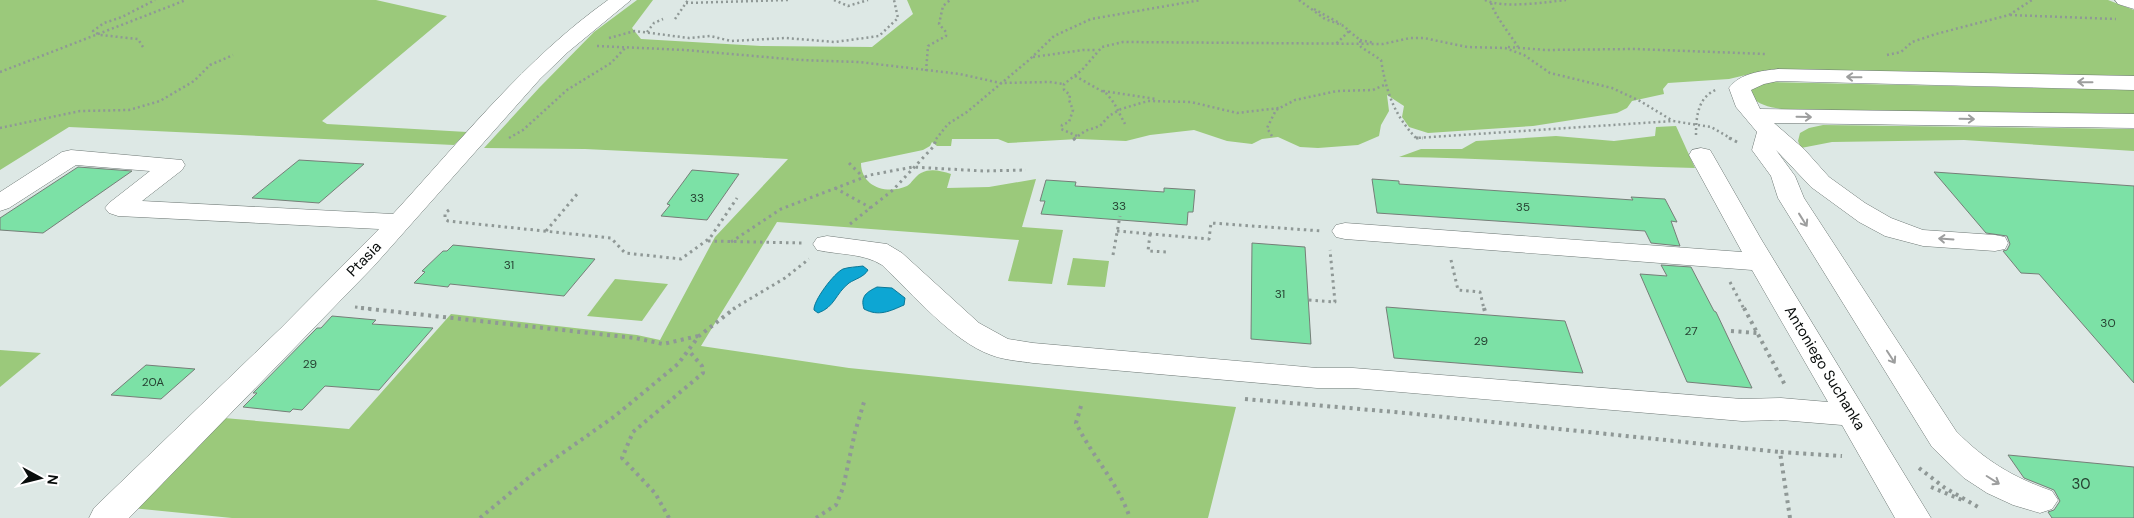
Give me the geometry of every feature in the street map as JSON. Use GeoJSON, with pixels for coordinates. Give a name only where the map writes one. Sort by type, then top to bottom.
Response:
{"type":"FeatureCollection","features":[{"type":"Feature","properties":{"kind":"street","name":"Ptasia"},"geometry":{"type":"LineString","coordinates":[[107,518],[400,222],[532,76],[594,17],[621,0]]}},
{"type":"Feature","properties":{"kind":"street"},"geometry":{"type":"LineString","coordinates":[[1995,242],[1922,238],[1900,232],[1874,221],[1820,181],[1805,167],[1794,152],[1762,124],[1741,99],[1740,88],[1747,82],[1778,75],[2134,83]]}},
{"type":"Feature","properties":{"kind":"street"},"geometry":{"type":"LineString","coordinates":[[1762,124],[2134,121]]}},
{"type":"Feature","properties":{"kind":"street"},"geometry":{"type":"LineString","coordinates":[[1762,124],[1764,150],[1783,176],[1791,198],[1944,439],[1964,461],[1994,482],[2019,495],[2040,500]]}},
{"type":"Feature","properties":{"kind":"street","name":"Antoniego Suchanka"},"geometry":{"type":"LineString","coordinates":[[1702,155],[1736,219],[1913,518]]}},
{"type":"Feature","properties":{"kind":"street"},"geometry":{"type":"LineString","coordinates":[[0,203],[71,157],[173,165],[118,208],[400,222]]}},
{"type":"Feature","properties":{"kind":"street"},"geometry":{"type":"LineString","coordinates":[[1337,232],[1762,262]]}},
{"type":"Feature","properties":{"kind":"street"},"geometry":{"type":"LineString","coordinates":[[827,244],[877,250],[892,259],[968,330],[1001,348],[1033,353],[1317,378],[1353,378],[1742,410],[1781,409],[1853,415]]}},
{"type":"Feature","properties":{"kind":"path"},"geometry":{"type":"LineString","coordinates":[[143,47],[138,39],[100,35],[93,31],[96,27],[155,0]]}},
{"type":"Feature","properties":{"kind":"path"},"geometry":{"type":"LineString","coordinates":[[0,72],[100,35],[186,0]]}},
{"type":"Feature","properties":{"kind":"path"},"geometry":{"type":"LineString","coordinates":[[675,19],[688,0]]}},
{"type":"Feature","properties":{"kind":"path"},"geometry":{"type":"LineString","coordinates":[[686,4],[788,0]]}},
{"type":"Feature","properties":{"kind":"path"},"geometry":{"type":"LineString","coordinates":[[834,0],[848,6],[868,0]]}},
{"type":"Feature","properties":{"kind":"path"},"geometry":{"type":"LineString","coordinates":[[635,31],[689,38],[710,36],[731,41],[786,38],[835,42],[879,36],[898,18],[894,0]]}},
{"type":"Feature","properties":{"kind":"path"},"geometry":{"type":"LineString","coordinates":[[926,71],[928,46],[946,36],[946,32],[939,24],[943,6],[950,0]]}},
{"type":"Feature","properties":{"kind":"path"},"geometry":{"type":"LineString","coordinates":[[480,518],[533,474],[615,416],[678,364],[699,336],[742,302],[785,278],[893,190],[933,146],[935,140],[948,124],[967,112],[1033,57],[1054,36],[1091,19],[1201,0]]}},
{"type":"Feature","properties":{"kind":"path"},"geometry":{"type":"LineString","coordinates":[[1300,0],[1325,19],[1344,26],[1366,51],[1381,60],[1384,85],[1389,93],[1393,111],[1416,138],[1673,121],[1696,123],[1711,127],[1743,144]]}},
{"type":"Feature","properties":{"kind":"path"},"geometry":{"type":"LineString","coordinates":[[1485,0],[1491,3],[1530,4],[1566,0]]}},
{"type":"Feature","properties":{"kind":"path"},"geometry":{"type":"LineString","coordinates":[[2009,15],[2032,0]]}},
{"type":"Feature","properties":{"kind":"path"},"geometry":{"type":"LineString","coordinates":[[762,5],[765,1]]}},
{"type":"Feature","properties":{"kind":"path"},"geometry":{"type":"LineString","coordinates":[[1491,3],[1493,10],[1507,28],[1518,47]]}},
{"type":"Feature","properties":{"kind":"path"},"geometry":{"type":"LineString","coordinates":[[1881,56],[1901,52],[1912,42],[1936,34],[2009,15],[2046,15],[2128,5]]}},
{"type":"Feature","properties":{"kind":"path"},"geometry":{"type":"LineString","coordinates":[[647,32],[654,23],[663,19]]}},
{"type":"Feature","properties":{"kind":"path"},"geometry":{"type":"LineString","coordinates":[[1336,44],[1349,31]]}},
{"type":"Feature","properties":{"kind":"path"},"geometry":{"type":"LineString","coordinates":[[1033,57],[1083,50],[1097,50],[1123,42],[1336,44],[1360,42],[1377,44],[1410,38],[1424,38],[1467,47],[1518,47],[1546,50],[1635,49],[1773,54]]}},
{"type":"Feature","properties":{"kind":"path"},"geometry":{"type":"LineString","coordinates":[[596,46],[685,50],[800,60],[859,62],[960,74],[1000,83],[1014,84],[1049,82],[1064,84],[1093,60],[1097,50]]}},
{"type":"Feature","properties":{"kind":"path"},"geometry":{"type":"LineString","coordinates":[[506,141],[523,130],[568,90],[610,63],[626,48]]}},
{"type":"Feature","properties":{"kind":"path"},"geometry":{"type":"LineString","coordinates":[[1505,48],[1524,55],[1550,73],[1612,88],[1640,101],[1673,121]]}},
{"type":"Feature","properties":{"kind":"path"},"geometry":{"type":"LineString","coordinates":[[0,128],[80,111],[129,110],[160,101],[194,81],[210,65],[233,55]]}},
{"type":"Feature","properties":{"kind":"path"},"geometry":{"type":"LineString","coordinates":[[1075,76],[1103,91],[1161,100]]}},
{"type":"Feature","properties":{"kind":"path"},"geometry":{"type":"LineString","coordinates":[[1064,84],[1064,90],[1070,95],[1069,100],[1073,110],[1069,122],[1062,125],[1061,129],[1077,136]]}},
{"type":"Feature","properties":{"kind":"path"},"geometry":{"type":"LineString","coordinates":[[1073,140],[1088,129],[1100,126],[1105,119],[1116,111],[1148,101],[1181,100],[1236,113],[1279,108],[1309,96],[1333,91],[1373,90],[1384,85]]}},
{"type":"Feature","properties":{"kind":"path"},"geometry":{"type":"LineString","coordinates":[[1702,155],[1696,141],[1699,105],[1712,90],[1740,88]]}},
{"type":"Feature","properties":{"kind":"path"},"geometry":{"type":"LineString","coordinates":[[1103,91],[1115,105],[1118,118],[1126,124]]}},
{"type":"Feature","properties":{"kind":"path"},"geometry":{"type":"LineString","coordinates":[[1272,136],[1267,128],[1269,120],[1279,108]]}},
{"type":"Feature","properties":{"kind":"path"},"geometry":{"type":"LineString","coordinates":[[849,163],[863,177]]}},
{"type":"Feature","properties":{"kind":"path"},"geometry":{"type":"LineString","coordinates":[[731,242],[781,209],[863,177],[913,167],[983,172],[1026,170]]}},
{"type":"Feature","properties":{"kind":"path"},"geometry":{"type":"LineString","coordinates":[[835,188],[842,194],[871,208]]}},
{"type":"Feature","properties":{"kind":"path"},"geometry":{"type":"LineString","coordinates":[[546,232],[578,193]]}},
{"type":"Feature","properties":{"kind":"path"},"geometry":{"type":"LineString","coordinates":[[448,210],[445,213],[445,219],[448,222],[611,238],[625,253],[681,259],[707,240],[737,198]]}},
{"type":"Feature","properties":{"kind":"path"},"geometry":{"type":"LineString","coordinates":[[1113,255],[1120,216]]}},
{"type":"Feature","properties":{"kind":"path"},"geometry":{"type":"LineString","coordinates":[[1117,231],[1210,239],[1211,223],[1337,232],[1335,302],[1309,300]]}},
{"type":"Feature","properties":{"kind":"path"},"geometry":{"type":"LineString","coordinates":[[1150,234],[1148,251],[1167,252]]}},
{"type":"Feature","properties":{"kind":"path"},"geometry":{"type":"LineString","coordinates":[[1446,239],[1458,290],[1480,292],[1486,315]]}},
{"type":"Feature","properties":{"kind":"path"},"geometry":{"type":"LineString","coordinates":[[707,240],[827,244]]}},
{"type":"Feature","properties":{"kind":"path"},"geometry":{"type":"LineString","coordinates":[[1718,259],[1799,410]]}},
{"type":"Feature","properties":{"kind":"path"},"geometry":{"type":"LineString","coordinates":[[351,306],[635,338],[663,344],[699,336]]}},
{"type":"Feature","properties":{"kind":"path"},"geometry":{"type":"LineString","coordinates":[[1732,331],[1758,333]]}},
{"type":"Feature","properties":{"kind":"path"},"geometry":{"type":"LineString","coordinates":[[669,518],[655,492],[622,458],[633,432],[703,373],[702,366],[688,350]]}},
{"type":"Feature","properties":{"kind":"path"},"geometry":{"type":"LineString","coordinates":[[1245,399],[1406,413],[1780,452],[1845,456]]}},
{"type":"Feature","properties":{"kind":"path"},"geometry":{"type":"LineString","coordinates":[[816,518],[836,505],[843,488],[855,432],[864,402]]}},
{"type":"Feature","properties":{"kind":"path"},"geometry":{"type":"LineString","coordinates":[[1081,406],[1076,423],[1085,442],[1124,500],[1130,518]]}},
{"type":"Feature","properties":{"kind":"path"},"geometry":{"type":"LineString","coordinates":[[1780,452],[1790,518]]}},
{"type":"Feature","properties":{"kind":"green space"},"geometry":{"type":"Polygon","coordinates":[[[0,0],[376,0],[447,16],[322,121],[327,124],[467,132],[454,145],[69,127],[0,170],[0,0]]]}},
{"type":"Feature","properties":{"kind":"green space"},"geometry":{"type":"Polygon","coordinates":[[[637,0],[653,0],[632,28],[641,39],[761,46],[872,47],[913,14],[907,0],[2108,0],[2134,10],[2134,77],[1767,70],[1729,79],[1668,83],[1663,89],[1664,94],[1632,101],[1627,108],[1617,113],[1533,126],[1428,133],[1409,127],[1402,117],[1404,106],[1387,95],[1389,111],[1381,125],[1379,136],[1358,145],[1318,148],[1300,147],[1278,137],[1262,139],[1252,144],[1227,141],[1194,130],[1150,135],[1126,141],[1078,139],[1008,143],[998,139],[952,139],[951,146],[937,146],[932,142],[930,146],[923,150],[861,163],[865,178],[876,187],[891,190],[907,186],[919,174],[932,170],[951,174],[947,188],[989,187],[1036,179],[1022,227],[1063,230],[1052,284],[1008,281],[1019,240],[777,222],[701,346],[849,368],[1236,407],[1208,518],[232,518],[132,508],[224,418],[349,429],[451,314],[637,335],[660,340],[715,237],[788,159],[585,149],[484,148],[594,32],[637,0]]]}},
{"type":"Feature","properties":{"kind":"green space"},"geometry":{"type":"Polygon","coordinates":[[[1772,82],[2134,90],[2134,114],[1789,110],[1773,108],[1758,102],[1750,95],[1751,90],[1760,84],[1772,82]]]}},
{"type":"Feature","properties":{"kind":"green space"},"geometry":{"type":"Polygon","coordinates":[[[1823,125],[2134,129],[2134,151],[1964,140],[1832,142],[1801,148],[1798,141],[1800,133],[1809,128],[1823,125]]]}},
{"type":"Feature","properties":{"kind":"green space"},"geometry":{"type":"Polygon","coordinates":[[[1676,126],[1695,168],[1399,157],[1421,149],[1462,149],[1476,141],[1556,136],[1614,141],[1655,136],[1656,127],[1676,126]]]}},
{"type":"Feature","properties":{"kind":"green space"},"geometry":{"type":"Polygon","coordinates":[[[1073,258],[1109,261],[1105,287],[1067,285],[1073,258]]]}},
{"type":"Feature","properties":{"kind":"green space"},"geometry":{"type":"Polygon","coordinates":[[[615,279],[668,284],[642,321],[587,316],[615,279]]]}},
{"type":"Feature","properties":{"kind":"green space"},"geometry":{"type":"Polygon","coordinates":[[[0,350],[41,353],[0,387],[0,350]]]}},
{"type":"Feature","properties":{"kind":"water"},"geometry":{"type":"Polygon","coordinates":[[[863,266],[868,270],[844,287],[832,304],[818,313],[814,310],[820,294],[839,272],[845,268],[863,266]]]}},
{"type":"Feature","properties":{"kind":"water"},"geometry":{"type":"Polygon","coordinates":[[[877,287],[892,288],[905,298],[904,305],[880,313],[864,309],[863,301],[865,295],[877,287]]]}},
{"type":"Feature","properties":{"kind":"building"},"geometry":{"type":"Polygon","coordinates":[[[299,160],[364,164],[319,203],[252,198],[299,160]]]}},
{"type":"Feature","properties":{"kind":"building"},"geometry":{"type":"Polygon","coordinates":[[[78,167],[132,171],[43,233],[0,230],[0,218],[78,167]]]}},
{"type":"Feature","properties":{"kind":"building"},"geometry":{"type":"Polygon","coordinates":[[[692,170],[739,174],[707,220],[661,216],[670,205],[667,204],[692,170]]]}},
{"type":"Feature","properties":{"kind":"building"},"geometry":{"type":"Polygon","coordinates":[[[1934,172],[2134,186],[2134,383],[2039,274],[2021,273],[2003,251],[2007,250],[2010,244],[2007,236],[1986,233],[1934,172]]]}},
{"type":"Feature","properties":{"kind":"building"},"geometry":{"type":"Polygon","coordinates":[[[1372,179],[1399,181],[1399,184],[1633,200],[1631,197],[1665,199],[1677,222],[1671,221],[1680,246],[1651,243],[1645,231],[1377,213],[1372,179]]]}},
{"type":"Feature","properties":{"kind":"building"},"geometry":{"type":"Polygon","coordinates":[[[1046,180],[1076,182],[1075,186],[1164,192],[1164,188],[1195,190],[1193,212],[1188,212],[1187,225],[1041,214],[1045,201],[1040,201],[1046,180]]]}},
{"type":"Feature","properties":{"kind":"building"},"geometry":{"type":"Polygon","coordinates":[[[1252,243],[1305,247],[1311,344],[1251,339],[1252,243]]]}},
{"type":"Feature","properties":{"kind":"building"},"geometry":{"type":"Polygon","coordinates":[[[453,245],[595,259],[564,296],[450,284],[448,287],[414,283],[425,272],[422,271],[443,251],[447,251],[453,245]]]}},
{"type":"Feature","properties":{"kind":"building"},"geometry":{"type":"Polygon","coordinates":[[[1661,265],[1691,267],[1716,312],[1752,388],[1687,382],[1640,274],[1667,276],[1661,265]]]}},
{"type":"Feature","properties":{"kind":"building"},"geometry":{"type":"Polygon","coordinates":[[[1386,307],[1565,321],[1583,373],[1394,358],[1386,307]]]}},
{"type":"Feature","properties":{"kind":"building"},"geometry":{"type":"Polygon","coordinates":[[[332,316],[376,320],[372,324],[433,328],[379,390],[325,386],[302,410],[293,409],[290,412],[243,407],[257,393],[253,393],[317,328],[321,328],[332,316]]]}},
{"type":"Feature","properties":{"kind":"building"},"geometry":{"type":"Polygon","coordinates":[[[146,365],[195,369],[161,399],[111,395],[146,365]]]}},
{"type":"Feature","properties":{"kind":"building"},"geometry":{"type":"Polygon","coordinates":[[[2008,455],[2134,467],[2134,518],[2052,518],[2048,512],[2054,510],[2060,501],[2054,490],[2024,478],[2008,455]]]}}]}
